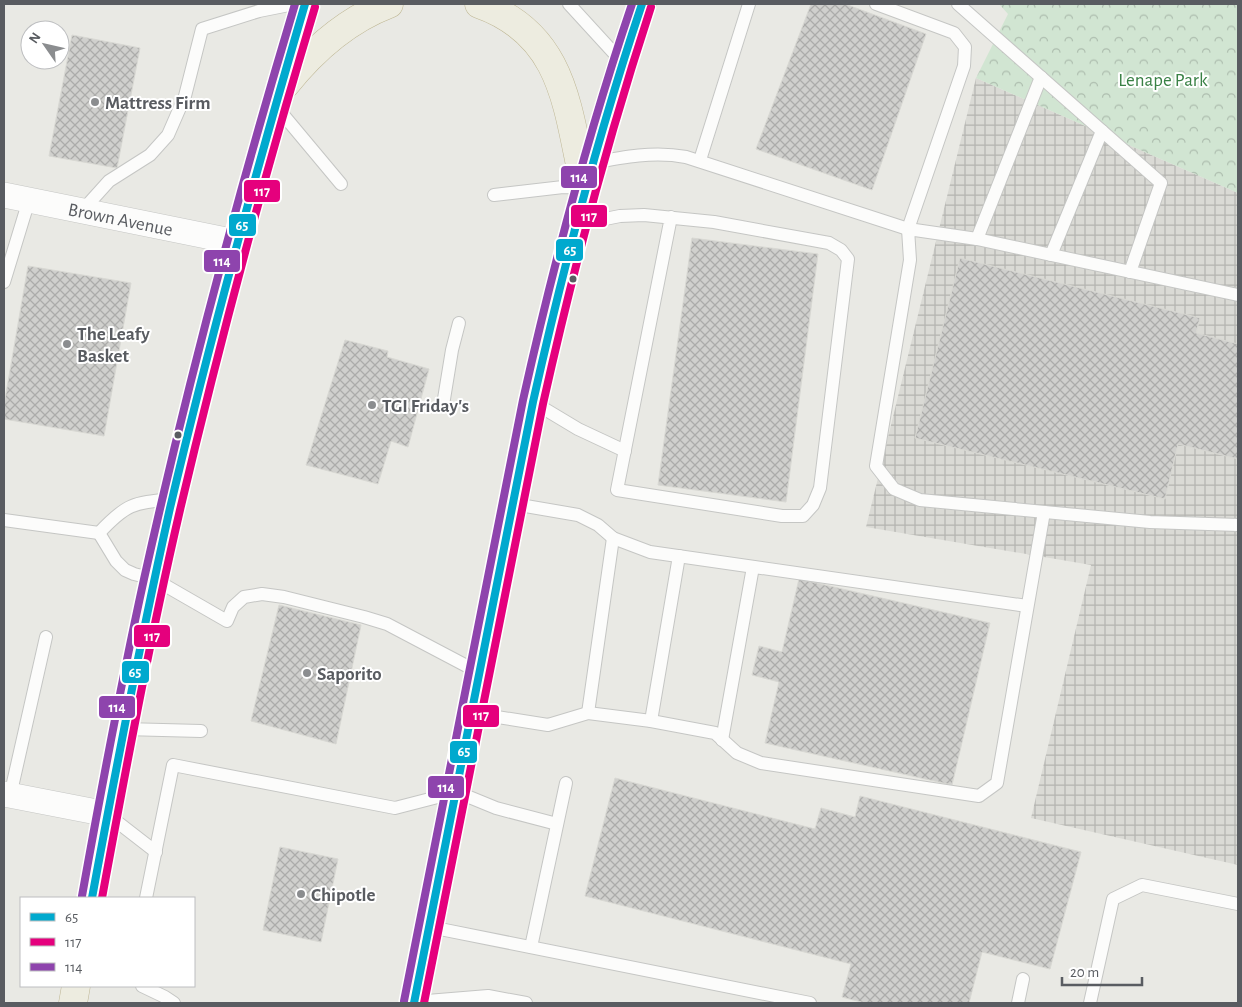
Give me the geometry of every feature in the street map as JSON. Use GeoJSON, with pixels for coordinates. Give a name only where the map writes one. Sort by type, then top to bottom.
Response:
{"type":"FeatureCollection","features":[{"type":"Feature","properties":{"kind":"highway"},"geometry":{"type":"LineString","coordinates":[[92,897],[154,579],[173,499],[236,242],[305,4]]}},
{"type":"Feature","properties":{"kind":"highway"},"geometry":{"type":"LineString","coordinates":[[277,99],[299,68],[335,35],[362,17],[389,4]]}},
{"type":"Feature","properties":{"kind":"highway"},"geometry":{"type":"LineString","coordinates":[[479,4],[521,26],[544,50],[554,67],[566,101],[588,175]]}},
{"type":"Feature","properties":{"kind":"highway"},"geometry":{"type":"LineString","coordinates":[[414,1002],[533,402],[588,175],[642,4]]}},
{"type":"Feature","properties":{"kind":"highway"},"geometry":{"type":"LineString","coordinates":[[73,1003],[76,987]]}},
{"type":"Feature","properties":{"kind":"street","name":"Brown Avenue"},"geometry":{"type":"LineString","coordinates":[[4,195],[236,242]]}},
{"type":"Feature","properties":{"kind":"street"},"geometry":{"type":"LineString","coordinates":[[7,795],[107,814]]}},
{"type":"Feature","properties":{"kind":"lane"},"geometry":{"type":"LineString","coordinates":[[82,211],[109,181],[150,155],[168,134],[185,96],[202,29],[259,11],[294,4]]}},
{"type":"Feature","properties":{"kind":"lane"},"geometry":{"type":"LineString","coordinates":[[569,4],[623,63]]}},
{"type":"Feature","properties":{"kind":"lane"},"geometry":{"type":"LineString","coordinates":[[700,160],[749,4]]}},
{"type":"Feature","properties":{"kind":"lane"},"geometry":{"type":"LineString","coordinates":[[876,4],[954,33],[965,47],[964,66],[908,229],[910,260],[876,466],[894,489],[920,500],[1150,522],[1238,525]]}},
{"type":"Feature","properties":{"kind":"lane"},"geometry":{"type":"LineString","coordinates":[[958,4],[1161,183],[1130,272]]}},
{"type":"Feature","properties":{"kind":"lane"},"geometry":{"type":"LineString","coordinates":[[977,239],[1041,77]]}},
{"type":"Feature","properties":{"kind":"lane"},"geometry":{"type":"LineString","coordinates":[[277,99],[341,184]]}},
{"type":"Feature","properties":{"kind":"lane"},"geometry":{"type":"LineString","coordinates":[[1051,254],[1102,131]]}},
{"type":"Feature","properties":{"kind":"lane"},"geometry":{"type":"LineString","coordinates":[[494,195],[563,187],[588,175],[643,154],[672,154],[700,160],[908,229],[977,239],[1238,295]]}},
{"type":"Feature","properties":{"kind":"lane"},"geometry":{"type":"LineString","coordinates":[[4,282],[29,200]]}},
{"type":"Feature","properties":{"kind":"lane"},"geometry":{"type":"LineString","coordinates":[[575,225],[632,215],[671,217],[714,222],[829,244],[841,250],[848,259],[820,488],[813,505],[802,516],[782,516],[617,490],[671,217]]}},
{"type":"Feature","properties":{"kind":"lane"},"geometry":{"type":"LineString","coordinates":[[443,405],[459,323]]}},
{"type":"Feature","properties":{"kind":"lane"},"geometry":{"type":"LineString","coordinates":[[533,402],[578,429],[625,451]]}},
{"type":"Feature","properties":{"kind":"lane"},"geometry":{"type":"LineString","coordinates":[[99,533],[114,517],[138,503],[173,499]]}},
{"type":"Feature","properties":{"kind":"lane"},"geometry":{"type":"LineString","coordinates":[[514,504],[578,515],[598,525],[614,538],[650,552],[1027,606]]}},
{"type":"Feature","properties":{"kind":"lane"},"geometry":{"type":"LineString","coordinates":[[472,713],[548,725],[588,713],[651,721],[715,733],[737,753],[762,763],[979,796],[996,783],[1044,512]]}},
{"type":"Feature","properties":{"kind":"lane"},"geometry":{"type":"LineString","coordinates":[[4,520],[99,533]]}},
{"type":"Feature","properties":{"kind":"lane"},"geometry":{"type":"LineString","coordinates":[[99,533],[116,561],[125,570],[154,579],[228,621],[233,607],[244,597],[262,594],[284,597],[364,616],[387,624],[480,673]]}},
{"type":"Feature","properties":{"kind":"lane"},"geometry":{"type":"LineString","coordinates":[[588,713],[614,538]]}},
{"type":"Feature","properties":{"kind":"lane"},"geometry":{"type":"LineString","coordinates":[[651,721],[679,556]]}},
{"type":"Feature","properties":{"kind":"lane"},"geometry":{"type":"LineString","coordinates":[[722,740],[753,567]]}},
{"type":"Feature","properties":{"kind":"lane"},"geometry":{"type":"LineString","coordinates":[[7,795],[46,637]]}},
{"type":"Feature","properties":{"kind":"lane"},"geometry":{"type":"LineString","coordinates":[[124,729],[201,731]]}},
{"type":"Feature","properties":{"kind":"lane"},"geometry":{"type":"LineString","coordinates":[[146,897],[173,765],[395,808],[457,792],[496,808],[557,824]]}},
{"type":"Feature","properties":{"kind":"lane"},"geometry":{"type":"LineString","coordinates":[[531,948],[566,783]]}},
{"type":"Feature","properties":{"kind":"lane"},"geometry":{"type":"LineString","coordinates":[[107,814],[156,852]]}},
{"type":"Feature","properties":{"kind":"lane"},"geometry":{"type":"LineString","coordinates":[[1090,1003],[1113,899],[1142,885],[1238,904]]}},
{"type":"Feature","properties":{"kind":"lane"},"geometry":{"type":"LineString","coordinates":[[430,927],[810,1003]]}},
{"type":"Feature","properties":{"kind":"lane"},"geometry":{"type":"LineString","coordinates":[[1018,1003],[1023,979]]}},
{"type":"Feature","properties":{"kind":"lane"},"geometry":{"type":"LineString","coordinates":[[144,987],[169,1000]]}},
{"type":"Feature","properties":{"kind":"lane"},"geometry":{"type":"LineString","coordinates":[[414,1002],[488,996],[526,1003]]}},
{"type":"Feature","properties":{"kind":"shaded area"},"geometry":{"type":"Polygon","coordinates":[[[976,78],[1238,193],[1238,865],[1031,818],[1091,565],[866,527],[976,78]]]}},
{"type":"Feature","properties":{"kind":"green space","name":"Lenape Park"},"geometry":{"type":"Polygon","coordinates":[[[999,4],[1238,4],[1238,193],[976,78],[1008,14],[999,4]]]}},
{"type":"Feature","properties":{"kind":"building"},"geometry":{"type":"Polygon","coordinates":[[[811,4],[845,4],[926,34],[872,190],[756,149],[811,4]]]}},
{"type":"Feature","properties":{"kind":"building","name":"Mattress Firm"},"geometry":{"type":"Polygon","coordinates":[[[72,35],[140,48],[117,168],[49,156],[65,70],[70,70],[72,35]]]}},
{"type":"Feature","properties":{"kind":"building"},"geometry":{"type":"Polygon","coordinates":[[[692,238],[818,254],[786,502],[658,485],[692,238]]]}},
{"type":"Feature","properties":{"kind":"building"},"geometry":{"type":"Polygon","coordinates":[[[960,258],[1200,318],[1196,333],[1238,344],[1238,459],[1178,444],[1165,499],[915,438],[960,258]]]}},
{"type":"Feature","properties":{"kind":"building","name":"The Leafy Basket"},"geometry":{"type":"Polygon","coordinates":[[[28,266],[131,283],[104,436],[4,419],[4,405],[28,266]]]}},
{"type":"Feature","properties":{"kind":"building","name":"TGI Friday's"},"geometry":{"type":"Polygon","coordinates":[[[345,340],[388,351],[387,357],[429,369],[408,447],[391,441],[378,484],[306,465],[345,340]]]}},
{"type":"Feature","properties":{"kind":"building"},"geometry":{"type":"Polygon","coordinates":[[[799,579],[990,623],[952,785],[765,743],[779,682],[752,675],[759,646],[782,652],[799,579]]]}},
{"type":"Feature","properties":{"kind":"building","name":"Saporito"},"geometry":{"type":"Polygon","coordinates":[[[279,605],[361,625],[336,744],[251,721],[279,605]]]}},
{"type":"Feature","properties":{"kind":"building"},"geometry":{"type":"Polygon","coordinates":[[[615,778],[815,829],[821,808],[855,817],[860,796],[1081,852],[1050,969],[982,952],[969,1003],[865,1003],[842,997],[851,964],[585,896],[615,778]]]}},
{"type":"Feature","properties":{"kind":"building","name":"Chipotle"},"geometry":{"type":"Polygon","coordinates":[[[280,847],[338,859],[321,942],[263,930],[280,847]]]}},
{"type":"Feature","properties":{"kind":"transit line","name":"114"},"geometry":{"type":"LineString","coordinates":[[82,896],[127,658],[178,434],[253,147],[295,4]]}},
{"type":"Feature","properties":{"kind":"transit line","name":"65"},"geometry":{"type":"LineString","coordinates":[[92,897],[129,703],[170,508],[234,255],[305,4]]}},
{"type":"Feature","properties":{"kind":"transit line","name":"114"},"geometry":{"type":"LineString","coordinates":[[404,1001],[523,400],[572,200],[632,4]]}},
{"type":"Feature","properties":{"kind":"transit line","name":"65"},"geometry":{"type":"LineString","coordinates":[[414,1003],[533,402],[582,202],[642,4]]}},
{"type":"Feature","properties":{"kind":"transit line","name":"117"},"geometry":{"type":"LineString","coordinates":[[102,897],[148,655],[180,510],[244,257],[315,7]]}},
{"type":"Feature","properties":{"kind":"transit line","name":"117"},"geometry":{"type":"LineString","coordinates":[[424,1003],[543,404],[592,204],[620,105],[651,7]]}},
{"type":"Feature","properties":{"kind":"place","name":"Mattress Firm"},"geometry":{"type":"Point","coordinates":[95,102]}},
{"type":"Feature","properties":{"kind":"place","name":"The Leafy Basket"},"geometry":{"type":"Point","coordinates":[67,344]}},
{"type":"Feature","properties":{"kind":"place","name":"TGI Friday's"},"geometry":{"type":"Point","coordinates":[372,405]}},
{"type":"Feature","properties":{"kind":"place","name":"Saporito"},"geometry":{"type":"Point","coordinates":[307,673]}},
{"type":"Feature","properties":{"kind":"place","name":"Chipotle"},"geometry":{"type":"Point","coordinates":[301,894]}}]}
